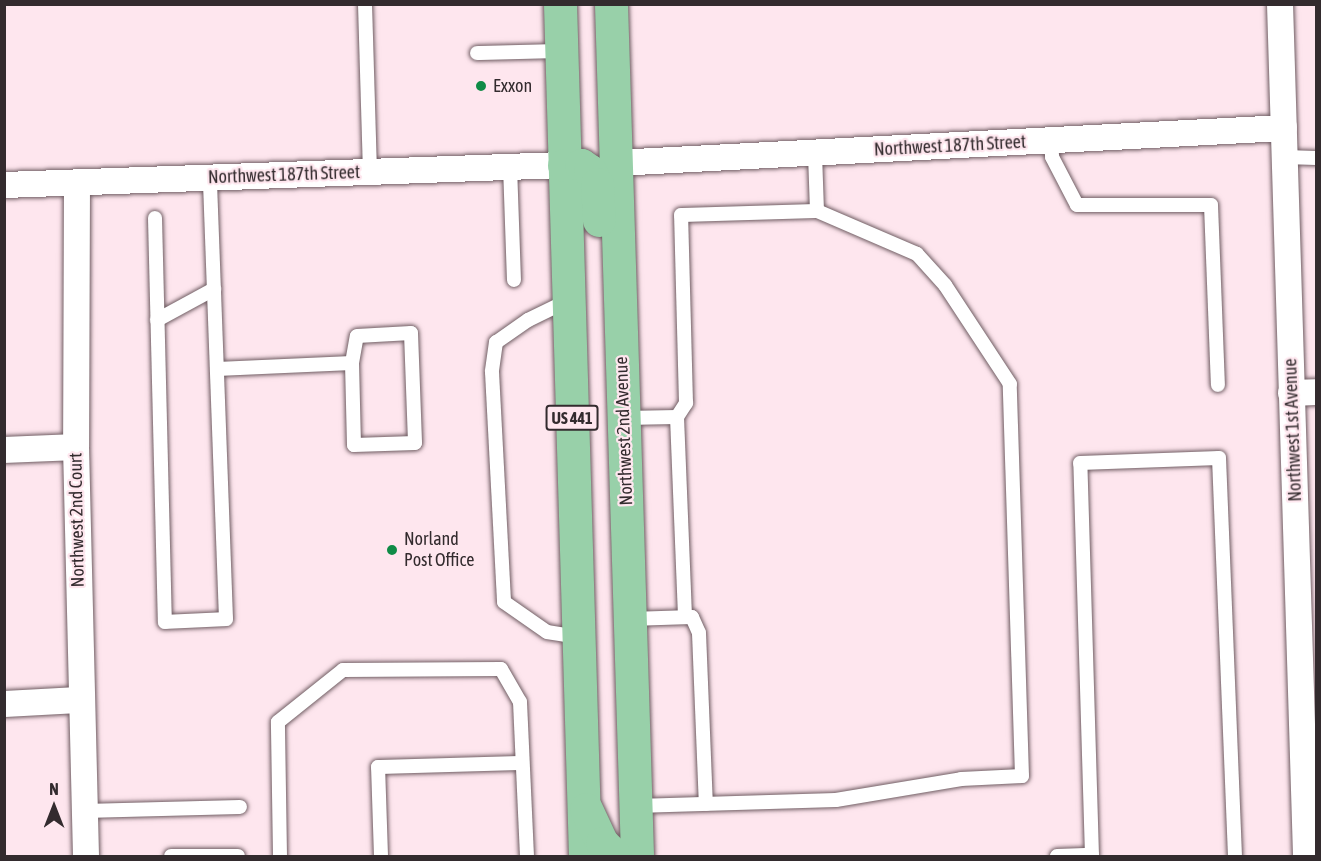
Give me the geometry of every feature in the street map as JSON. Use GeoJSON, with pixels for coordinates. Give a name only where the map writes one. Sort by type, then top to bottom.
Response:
{"type":"FeatureCollection","features":[{"type":"Feature","properties":{"kind":"main road","name":"US 441"},"geometry":{"type":"LineString","coordinates":[[560,4],[585,856]]}},
{"type":"Feature","properties":{"kind":"main road","name":"Northwest 2nd Avenue"},"geometry":{"type":"LineString","coordinates":[[611,4],[637,856]]}},
{"type":"Feature","properties":{"kind":"main road"},"geometry":{"type":"LineString","coordinates":[[564,165],[581,165],[597,184],[601,251],[608,264],[619,269]]}},
{"type":"Feature","properties":{"kind":"main road"},"geometry":{"type":"LineString","coordinates":[[584,805],[602,843],[615,856]]}},
{"type":"Feature","properties":{"kind":"street","name":"Northwest 1st Avenue"},"geometry":{"type":"LineString","coordinates":[[1280,4],[1285,158],[1304,392],[1308,662],[1306,856]]}},
{"type":"Feature","properties":{"kind":"street","name":"Northwest 187th Street"},"geometry":{"type":"LineString","coordinates":[[616,163],[1284,128]]}},
{"type":"Feature","properties":{"kind":"street","name":"Northwest 187th Street"},"geometry":{"type":"LineString","coordinates":[[4,185],[564,165]]}},
{"type":"Feature","properties":{"kind":"street","name":"Northwest 2nd Court"},"geometry":{"type":"LineString","coordinates":[[77,183],[76,447],[80,700],[86,856]]}},
{"type":"Feature","properties":{"kind":"street"},"geometry":{"type":"LineString","coordinates":[[4,450],[76,447]]}},
{"type":"Feature","properties":{"kind":"street"},"geometry":{"type":"LineString","coordinates":[[4,704],[80,700]]}},
{"type":"Feature","properties":{"kind":"lane"},"geometry":{"type":"LineString","coordinates":[[365,4],[370,172]]}},
{"type":"Feature","properties":{"kind":"lane"},"geometry":{"type":"LineString","coordinates":[[477,53],[561,51]]}},
{"type":"Feature","properties":{"kind":"lane"},"geometry":{"type":"LineString","coordinates":[[1051,141],[1052,157],[1077,205],[1211,205],[1218,385]]}},
{"type":"Feature","properties":{"kind":"lane"},"geometry":{"type":"LineString","coordinates":[[815,153],[817,211]]}},
{"type":"Feature","properties":{"kind":"lane"},"geometry":{"type":"LineString","coordinates":[[1285,158],[1317,158]]}},
{"type":"Feature","properties":{"kind":"lane"},"geometry":{"type":"LineString","coordinates":[[510,166],[514,280]]}},
{"type":"Feature","properties":{"kind":"lane"},"geometry":{"type":"LineString","coordinates":[[155,218],[165,622],[226,619],[210,178]]}},
{"type":"Feature","properties":{"kind":"lane"},"geometry":{"type":"LineString","coordinates":[[636,806],[836,800],[961,779],[1022,776],[1010,384],[945,285],[917,254],[817,211],[681,215],[686,403],[677,417],[685,617]]}},
{"type":"Feature","properties":{"kind":"lane"},"geometry":{"type":"LineString","coordinates":[[157,320],[214,288]]}},
{"type":"Feature","properties":{"kind":"lane"},"geometry":{"type":"LineString","coordinates":[[569,300],[528,320],[496,342],[492,372],[504,602],[547,632],[578,638]]}},
{"type":"Feature","properties":{"kind":"lane"},"geometry":{"type":"LineString","coordinates":[[411,333],[415,443],[354,445],[352,363],[357,336],[411,333]]}},
{"type":"Feature","properties":{"kind":"lane"},"geometry":{"type":"LineString","coordinates":[[217,369],[352,363]]}},
{"type":"Feature","properties":{"kind":"lane"},"geometry":{"type":"LineString","coordinates":[[624,418],[677,417]]}},
{"type":"Feature","properties":{"kind":"lane"},"geometry":{"type":"LineString","coordinates":[[1057,856],[1092,856],[1080,463],[1219,458],[1235,856]]}},
{"type":"Feature","properties":{"kind":"lane"},"geometry":{"type":"LineString","coordinates":[[630,619],[692,617],[699,633],[706,804]]}},
{"type":"Feature","properties":{"kind":"lane"},"geometry":{"type":"LineString","coordinates":[[280,856],[278,722],[343,670],[501,669],[520,702],[527,856]]}},
{"type":"Feature","properties":{"kind":"lane"},"geometry":{"type":"LineString","coordinates":[[381,856],[378,767],[521,763]]}},
{"type":"Feature","properties":{"kind":"lane"},"geometry":{"type":"LineString","coordinates":[[84,811],[240,807]]}},
{"type":"Feature","properties":{"kind":"lane"},"geometry":{"type":"LineString","coordinates":[[171,856],[238,856]]}},
{"type":"Feature","properties":{"kind":"place","name":"Exxon"},"geometry":{"type":"Point","coordinates":[481,86]}},
{"type":"Feature","properties":{"kind":"place","name":"Norland Post Office"},"geometry":{"type":"Point","coordinates":[392,550]}}]}
